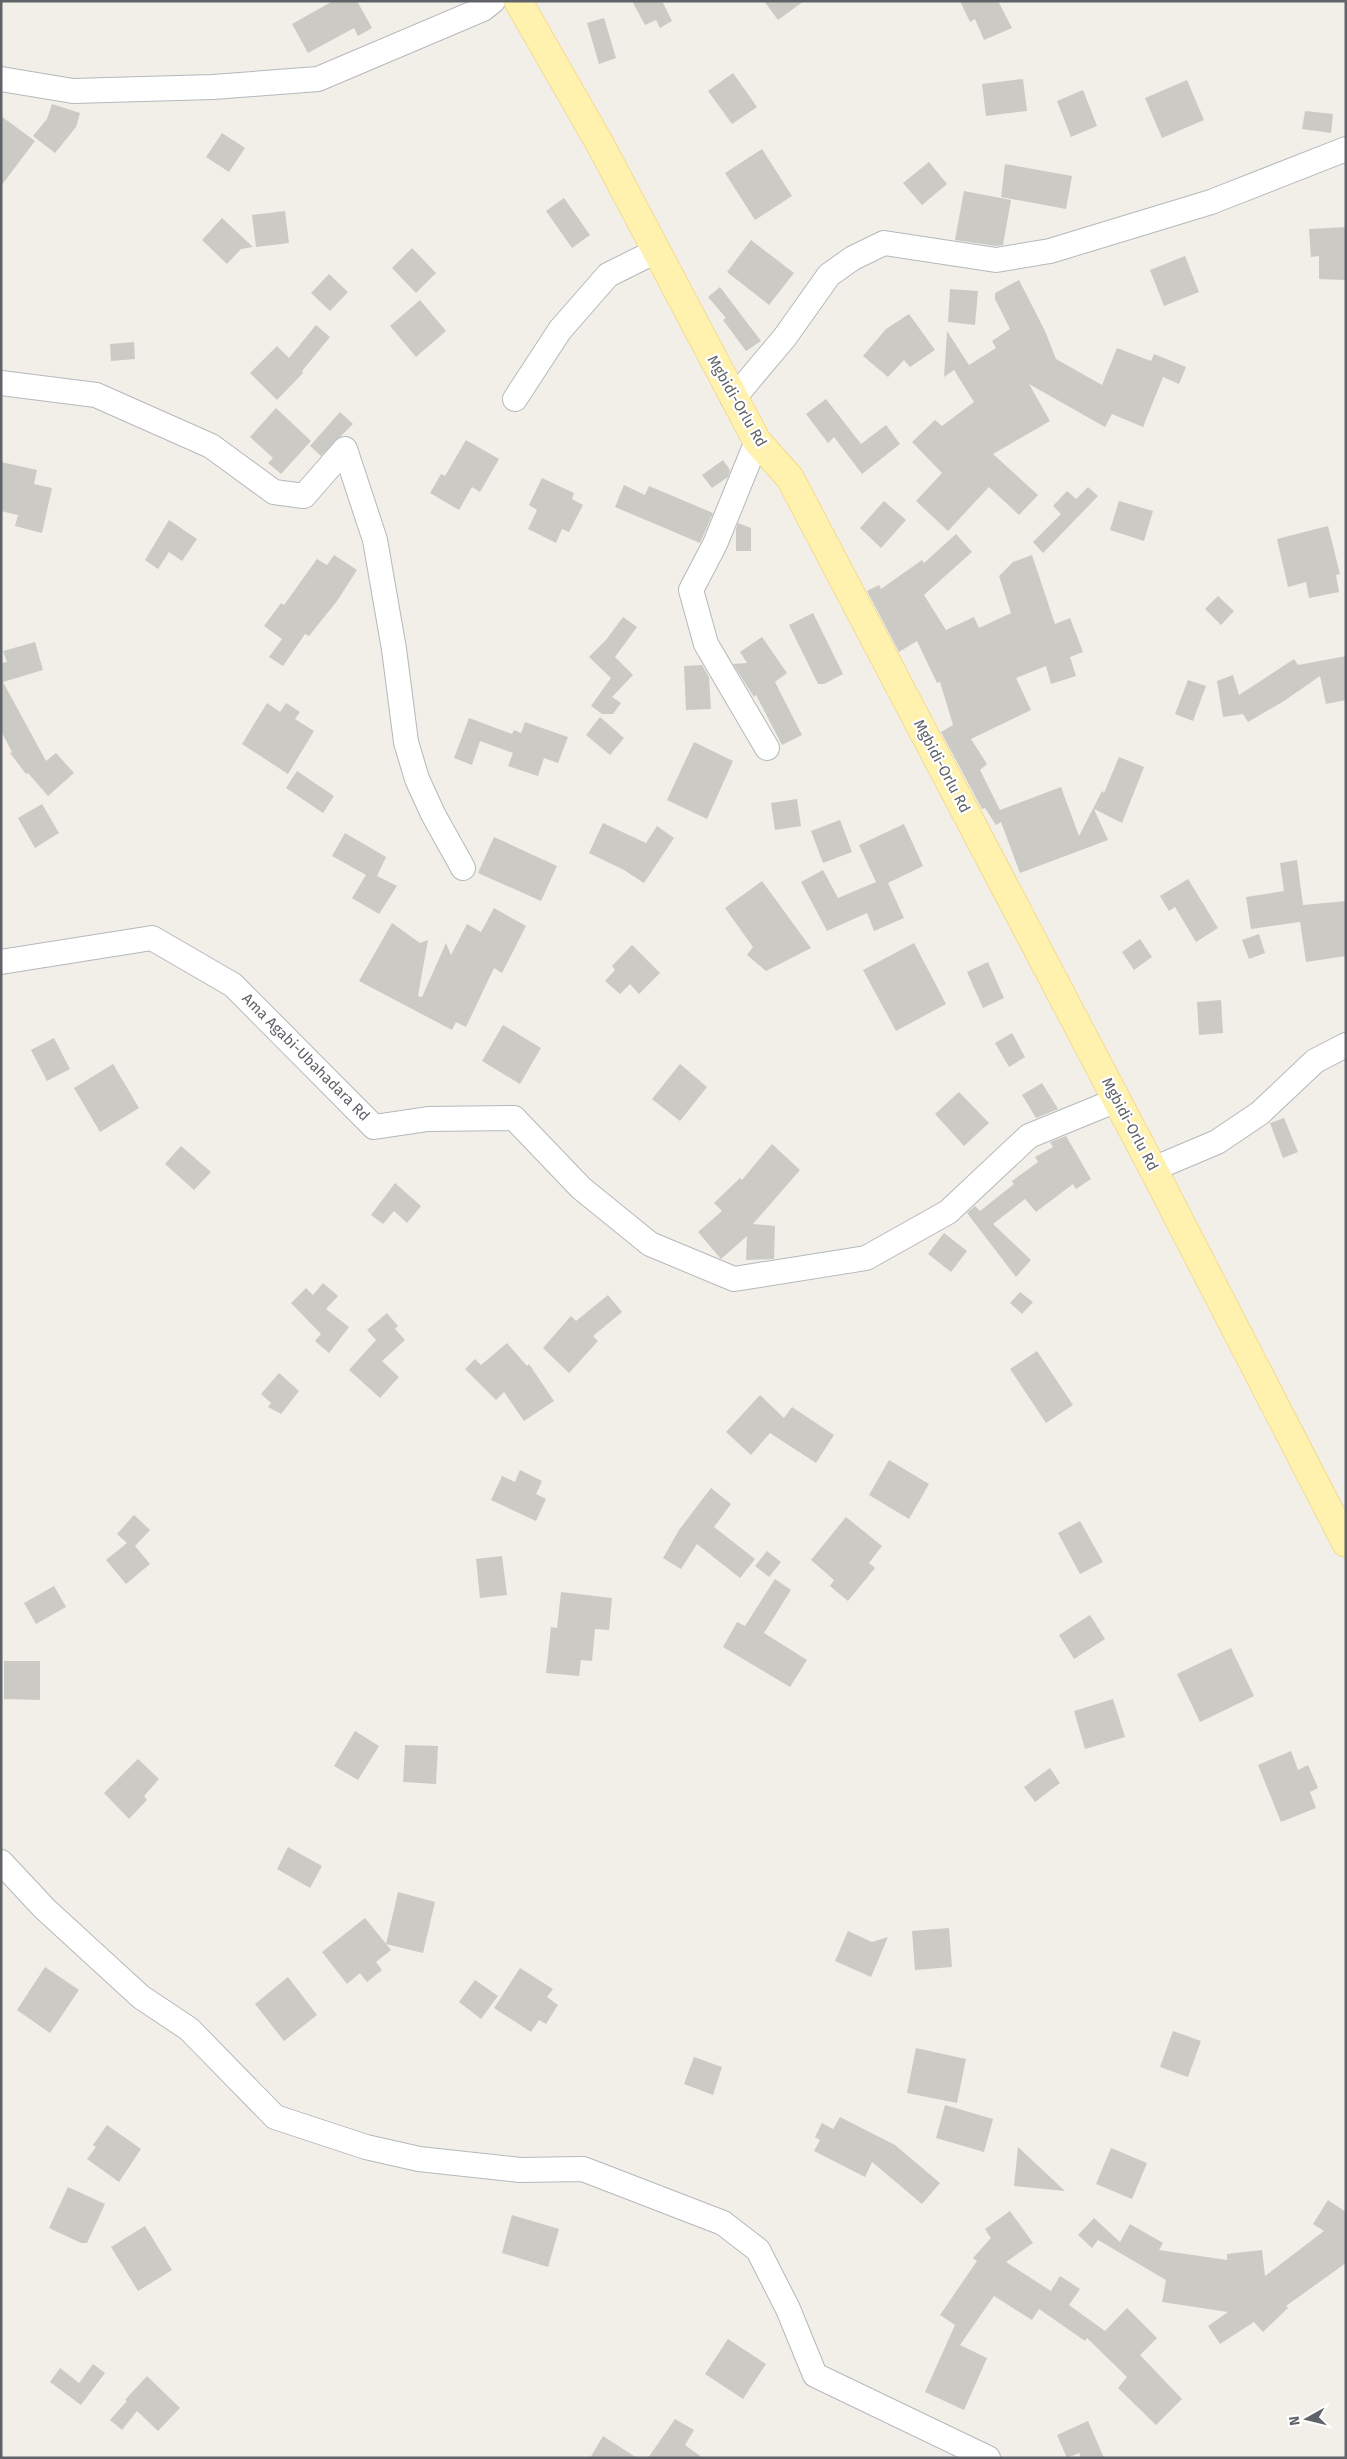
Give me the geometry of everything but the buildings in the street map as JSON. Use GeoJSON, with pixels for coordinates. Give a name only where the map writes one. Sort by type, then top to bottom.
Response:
{"type":"FeatureCollection","features":[{"type":"Feature","properties":{"kind":"main road","name":"Mgbidi-Orlu Rd"},"geometry":{"type":"LineString","coordinates":[[518,1],[600,144],[733,399],[757,441],[790,478],[1117,1100],[1346,1543]]}},
{"type":"Feature","properties":{"kind":"street"},"geometry":{"type":"LineString","coordinates":[[1,79],[73,91],[213,87],[318,79],[483,9],[493,1]]}},
{"type":"Feature","properties":{"kind":"street"},"geometry":{"type":"LineString","coordinates":[[733,399],[785,337],[829,275],[853,258],[884,243],[996,260],[1050,251],[1211,202],[1346,149]]}},
{"type":"Feature","properties":{"kind":"street"},"geometry":{"type":"LineString","coordinates":[[515,399],[560,330],[608,275],[656,251]]}},
{"type":"Feature","properties":{"kind":"street"},"geometry":{"type":"LineString","coordinates":[[1,383],[96,395],[212,446],[274,492],[304,496],[345,449],[375,540],[394,649],[406,742],[417,779],[463,868]]}},
{"type":"Feature","properties":{"kind":"street"},"geometry":{"type":"LineString","coordinates":[[757,441],[715,544],[691,590],[706,644],[767,748]]}},
{"type":"Feature","properties":{"kind":"street","name":"Ama Agabi-Ubahadara Rd"},"geometry":{"type":"LineString","coordinates":[[1,962],[152,938],[234,985],[374,1127],[428,1120],[514,1118],[581,1188],[650,1244],[734,1279],[866,1258],[948,1212],[1029,1136],[1117,1100]]}},
{"type":"Feature","properties":{"kind":"street"},"geometry":{"type":"LineString","coordinates":[[1153,1169],[1217,1142],[1260,1113],[1316,1061],[1346,1045]]}},
{"type":"Feature","properties":{"kind":"street"},"geometry":{"type":"LineString","coordinates":[[1,1862],[45,1909],[140,1997],[189,2029],[275,2117],[366,2147],[419,2159],[520,2170],[583,2169],[723,2223],[758,2250],[788,2309],[815,2374],[988,2458]]}}]}
